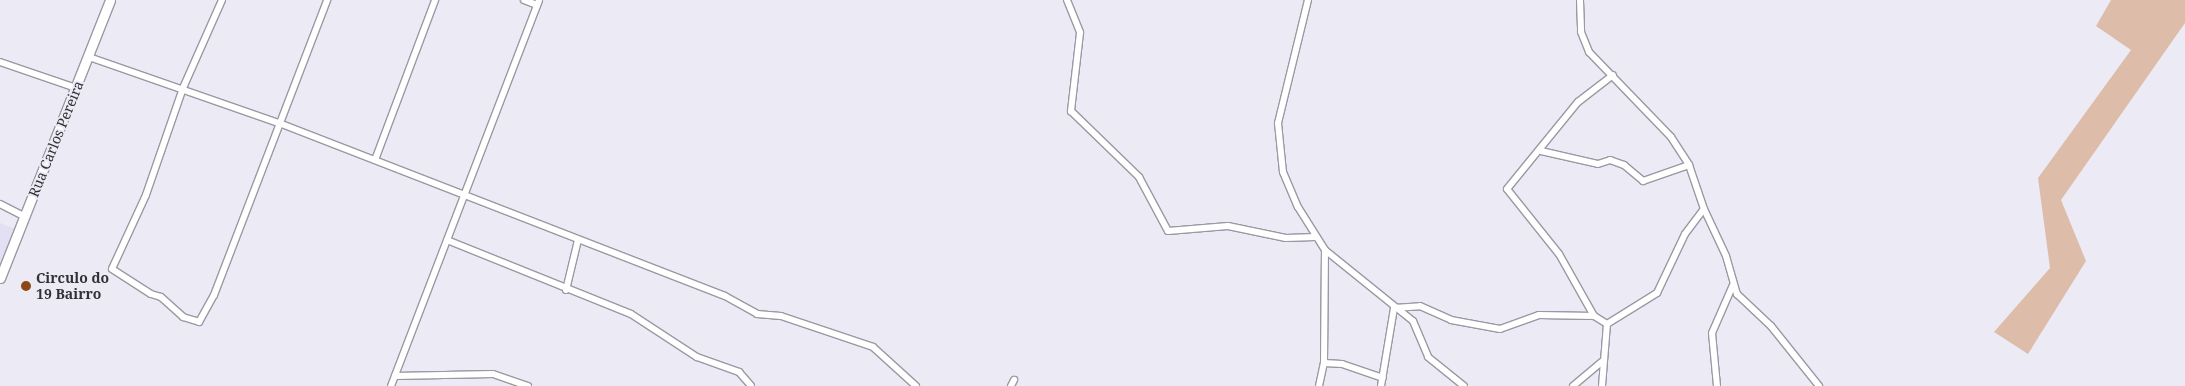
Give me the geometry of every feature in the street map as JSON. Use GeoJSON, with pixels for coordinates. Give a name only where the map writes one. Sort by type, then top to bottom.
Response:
{"type":"FeatureCollection","features":[{"type":"Feature","properties":{"kind":"main road","name":"Rua Carlos Pereira"},"geometry":{"type":"LineString","coordinates":[[0,278],[110,0]]}},
{"type":"Feature","properties":{"kind":"street"},"geometry":{"type":"LineString","coordinates":[[222,0],[183,88],[146,195],[112,269],[150,294],[161,297],[191,321],[202,319],[214,295],[326,0]]}},
{"type":"Feature","properties":{"kind":"street"},"geometry":{"type":"LineString","coordinates":[[375,160],[435,0]]}},
{"type":"Feature","properties":{"kind":"street"},"geometry":{"type":"LineString","coordinates":[[391,386],[463,194],[526,43],[538,3],[524,0]]}},
{"type":"Feature","properties":{"kind":"street"},"geometry":{"type":"LineString","coordinates":[[1067,0],[1080,33],[1071,111],[1140,178],[1168,231],[1228,226],[1286,238],[1315,236]]}},
{"type":"Feature","properties":{"kind":"street"},"geometry":{"type":"LineString","coordinates":[[1308,0],[1278,122],[1278,147],[1283,172],[1315,236],[1325,250],[1412,321],[1428,357],[1464,386]]}},
{"type":"Feature","properties":{"kind":"street"},"geometry":{"type":"LineString","coordinates":[[1580,0],[1584,41],[1597,62],[1613,75],[1671,137],[1690,166],[1704,209],[1726,256],[1733,285],[1746,306],[1771,326],[1818,386]]}},
{"type":"Feature","properties":{"kind":"street"},"geometry":{"type":"LineString","coordinates":[[89,57],[183,88],[279,123],[726,296],[757,314],[781,316],[873,347],[916,386]]}},
{"type":"Feature","properties":{"kind":"street"},"geometry":{"type":"LineString","coordinates":[[0,62],[76,88]]}},
{"type":"Feature","properties":{"kind":"street"},"geometry":{"type":"LineString","coordinates":[[1607,324],[1594,316],[1559,254],[1507,189],[1541,151],[1578,102],[1613,75]]}},
{"type":"Feature","properties":{"kind":"street"},"geometry":{"type":"LineString","coordinates":[[1541,151],[1598,164],[1610,160],[1624,165],[1643,181],[1690,166]]}},
{"type":"Feature","properties":{"kind":"street"},"geometry":{"type":"LineString","coordinates":[[0,204],[25,217]]}},
{"type":"Feature","properties":{"kind":"street"},"geometry":{"type":"LineString","coordinates":[[1607,324],[1657,293],[1685,234],[1704,209]]}},
{"type":"Feature","properties":{"kind":"street"},"geometry":{"type":"LineString","coordinates":[[447,240],[566,290],[631,314],[697,357],[739,372],[751,386]]}},
{"type":"Feature","properties":{"kind":"street"},"geometry":{"type":"LineString","coordinates":[[566,290],[578,240]]}},
{"type":"Feature","properties":{"kind":"street"},"geometry":{"type":"LineString","coordinates":[[1319,386],[1324,363],[1325,250]]}},
{"type":"Feature","properties":{"kind":"street"},"geometry":{"type":"LineString","coordinates":[[1717,386],[1712,333],[1733,285]]}},
{"type":"Feature","properties":{"kind":"street"},"geometry":{"type":"LineString","coordinates":[[1394,308],[1420,306],[1451,320],[1500,328],[1539,315],[1594,316]]}},
{"type":"Feature","properties":{"kind":"street"},"geometry":{"type":"LineString","coordinates":[[1381,386],[1394,308]]}},
{"type":"Feature","properties":{"kind":"street"},"geometry":{"type":"LineString","coordinates":[[1602,386],[1602,362],[1607,324]]}},
{"type":"Feature","properties":{"kind":"street"},"geometry":{"type":"LineString","coordinates":[[1573,386],[1602,362]]}},
{"type":"Feature","properties":{"kind":"street"},"geometry":{"type":"LineString","coordinates":[[1324,363],[1342,364],[1383,378]]}},
{"type":"Feature","properties":{"kind":"street"},"geometry":{"type":"LineString","coordinates":[[395,376],[493,374],[528,386]]}},
{"type":"Feature","properties":{"kind":"shaded area"},"geometry":{"type":"Polygon","coordinates":[[[2111,0],[2185,0],[2185,23],[2061,200],[2086,261],[2028,354],[1994,332],[2050,268],[2038,178],[2131,50],[2096,26],[2111,0]]]}},
{"type":"Feature","properties":{"kind":"shaded area"},"geometry":{"type":"Polygon","coordinates":[[[0,223],[18,230],[0,274],[0,223]]]}},
{"type":"Feature","properties":{"kind":"place","name":"Circulo do 19 Bairro"},"geometry":{"type":"Point","coordinates":[26,286]}}]}
